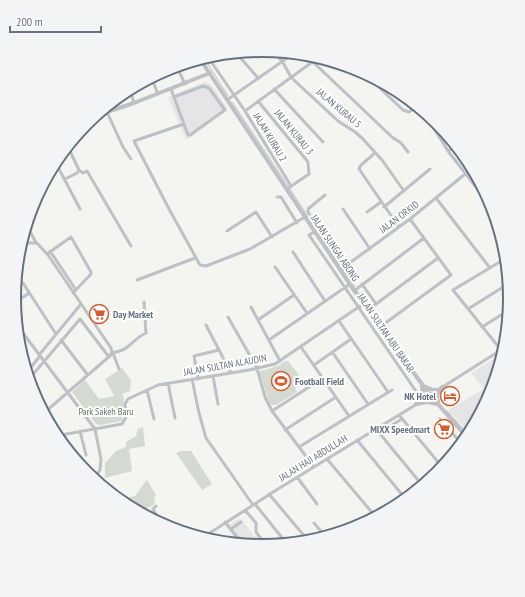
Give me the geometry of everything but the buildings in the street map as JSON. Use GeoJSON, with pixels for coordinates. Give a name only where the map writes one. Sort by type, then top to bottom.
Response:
{"type":"FeatureCollection","features":[{"type":"Feature","properties":{"kind":"street"},"geometry":{"type":"LineString","coordinates":[[241,58],[258,78]]}},
{"type":"Feature","properties":{"kind":"street","name":"JALAN KURAU 5"},"geometry":{"type":"LineString","coordinates":[[279,58],[291,77],[338,121],[355,132],[382,160],[404,191]]}},
{"type":"Feature","properties":{"kind":"street"},"geometry":{"type":"LineString","coordinates":[[227,100],[286,58]]}},
{"type":"Feature","properties":{"kind":"street"},"geometry":{"type":"LineString","coordinates":[[245,111],[312,62]]}},
{"type":"Feature","properties":{"kind":"street","name":"JALAN KURAU 2"},"geometry":{"type":"LineString","coordinates":[[212,63],[233,96],[245,111],[252,130]]}},
{"type":"Feature","properties":{"kind":"street"},"geometry":{"type":"LineString","coordinates":[[316,63],[392,137],[401,142],[408,152]]}},
{"type":"Feature","properties":{"kind":"street","name":"JALAN SUNGAI ABONG"},"geometry":{"type":"LineString","coordinates":[[204,64],[227,100],[252,130],[289,188],[314,232],[363,304],[421,384],[463,433]]}},
{"type":"Feature","properties":{"kind":"street"},"geometry":{"type":"LineString","coordinates":[[179,72],[185,84]]}},
{"type":"Feature","properties":{"kind":"street"},"geometry":{"type":"LineString","coordinates":[[113,109],[134,103],[210,73]]}},
{"type":"Feature","properties":{"kind":"street"},"geometry":{"type":"LineString","coordinates":[[154,83],[158,94]]}},
{"type":"Feature","properties":{"kind":"street"},"geometry":{"type":"LineString","coordinates":[[171,89],[184,124],[190,136],[225,110],[209,88],[203,86],[174,97]]}},
{"type":"Feature","properties":{"kind":"street"},"geometry":{"type":"LineString","coordinates":[[378,87],[403,110],[409,112],[413,110]]}},
{"type":"Feature","properties":{"kind":"street"},"geometry":{"type":"LineString","coordinates":[[274,89],[323,142]]}},
{"type":"Feature","properties":{"kind":"street"},"geometry":{"type":"LineString","coordinates":[[132,96],[134,103]]}},
{"type":"Feature","properties":{"kind":"street","name":"JALAN KURAU 3"},"geometry":{"type":"LineString","coordinates":[[258,101],[307,160],[309,174],[289,188]]}},
{"type":"Feature","properties":{"kind":"street"},"geometry":{"type":"LineString","coordinates":[[110,112],[123,147],[131,159]]}},
{"type":"Feature","properties":{"kind":"street"},"geometry":{"type":"LineString","coordinates":[[184,124],[134,141],[200,265],[206,266],[244,252],[305,217]]}},
{"type":"Feature","properties":{"kind":"street"},"geometry":{"type":"LineString","coordinates":[[434,129],[448,151],[478,191]]}},
{"type":"Feature","properties":{"kind":"street"},"geometry":{"type":"LineString","coordinates":[[448,151],[452,148]]}},
{"type":"Feature","properties":{"kind":"street"},"geometry":{"type":"LineString","coordinates":[[70,152],[79,170],[83,174],[87,171],[131,246]]}},
{"type":"Feature","properties":{"kind":"street"},"geometry":{"type":"LineString","coordinates":[[375,153],[360,166],[360,172],[399,227]]}},
{"type":"Feature","properties":{"kind":"street"},"geometry":{"type":"LineString","coordinates":[[59,168],[80,209]]}},
{"type":"Feature","properties":{"kind":"street"},"geometry":{"type":"LineString","coordinates":[[384,206],[430,169]]}},
{"type":"Feature","properties":{"kind":"street"},"geometry":{"type":"LineString","coordinates":[[65,179],[77,173],[79,170]]}},
{"type":"Feature","properties":{"kind":"street","name":"JALAN ORKID"},"geometry":{"type":"LineString","coordinates":[[340,270],[410,220],[468,172]]}},
{"type":"Feature","properties":{"kind":"street"},"geometry":{"type":"LineString","coordinates":[[325,195],[308,209],[308,212],[345,267]]}},
{"type":"Feature","properties":{"kind":"street"},"geometry":{"type":"LineString","coordinates":[[277,198],[281,197],[297,222]]}},
{"type":"Feature","properties":{"kind":"street"},"geometry":{"type":"LineString","coordinates":[[436,198],[490,268]]}},
{"type":"Feature","properties":{"kind":"street"},"geometry":{"type":"LineString","coordinates":[[367,212],[381,202]]}},
{"type":"Feature","properties":{"kind":"street"},"geometry":{"type":"LineString","coordinates":[[343,209],[370,249]]}},
{"type":"Feature","properties":{"kind":"street"},"geometry":{"type":"LineString","coordinates":[[227,231],[256,212],[272,237]]}},
{"type":"Feature","properties":{"kind":"street"},"geometry":{"type":"LineString","coordinates":[[380,327],[451,275],[410,220]]}},
{"type":"Feature","properties":{"kind":"street"},"geometry":{"type":"LineString","coordinates":[[31,231],[37,243],[47,254],[111,348],[111,355]]}},
{"type":"Feature","properties":{"kind":"street","name":"JALAN SULTAN ABU BAKAR"},"geometry":{"type":"LineString","coordinates":[[314,232],[309,235],[422,400]]}},
{"type":"Feature","properties":{"kind":"street"},"geometry":{"type":"LineString","coordinates":[[47,254],[70,237],[75,244],[92,272],[74,293]]}},
{"type":"Feature","properties":{"kind":"street"},"geometry":{"type":"LineString","coordinates":[[354,291],[424,238]]}},
{"type":"Feature","properties":{"kind":"street"},"geometry":{"type":"LineString","coordinates":[[28,243],[37,243]]}},
{"type":"Feature","properties":{"kind":"street"},"geometry":{"type":"LineString","coordinates":[[50,251],[76,290]]}},
{"type":"Feature","properties":{"kind":"street"},"geometry":{"type":"LineString","coordinates":[[294,252],[325,301]]}},
{"type":"Feature","properties":{"kind":"street"},"geometry":{"type":"LineString","coordinates":[[137,280],[196,258]]}},
{"type":"Feature","properties":{"kind":"street"},"geometry":{"type":"LineString","coordinates":[[368,310],[438,258]]}},
{"type":"Feature","properties":{"kind":"street"},"geometry":{"type":"LineString","coordinates":[[498,346],[453,290],[501,261]]}},
{"type":"Feature","properties":{"kind":"street"},"geometry":{"type":"LineString","coordinates":[[274,267],[307,313]]}},
{"type":"Feature","properties":{"kind":"street"},"geometry":{"type":"LineString","coordinates":[[22,282],[56,334]]}},
{"type":"Feature","properties":{"kind":"street"},"geometry":{"type":"LineString","coordinates":[[269,340],[350,284]]}},
{"type":"Feature","properties":{"kind":"street"},"geometry":{"type":"LineString","coordinates":[[362,284],[376,304]]}},
{"type":"Feature","properties":{"kind":"street"},"geometry":{"type":"LineString","coordinates":[[468,309],[503,287]]}},
{"type":"Feature","properties":{"kind":"street"},"geometry":{"type":"LineString","coordinates":[[21,299],[29,293]]}},
{"type":"Feature","properties":{"kind":"street"},"geometry":{"type":"LineString","coordinates":[[258,320],[294,295]]}},
{"type":"Feature","properties":{"kind":"street"},"geometry":{"type":"LineString","coordinates":[[48,409],[87,374],[111,355],[126,349],[146,332],[144,302]]}},
{"type":"Feature","properties":{"kind":"street"},"geometry":{"type":"LineString","coordinates":[[31,367],[81,304]]}},
{"type":"Feature","properties":{"kind":"street","name":"JALAN SULTAN ALAUDIN"},"geometry":{"type":"LineString","coordinates":[[95,429],[122,424],[126,417],[126,401],[147,390],[168,383],[257,368],[280,361],[363,304]]}},
{"type":"Feature","properties":{"kind":"street"},"geometry":{"type":"LineString","coordinates":[[251,307],[280,361]]}},
{"type":"Feature","properties":{"kind":"street"},"geometry":{"type":"LineString","coordinates":[[372,307],[384,324]]}},
{"type":"Feature","properties":{"kind":"street"},"geometry":{"type":"LineString","coordinates":[[482,326],[503,314]]}},
{"type":"Feature","properties":{"kind":"street"},"geometry":{"type":"LineString","coordinates":[[228,317],[257,368],[265,397],[272,411],[314,467]]}},
{"type":"Feature","properties":{"kind":"street"},"geometry":{"type":"LineString","coordinates":[[33,374],[80,318],[111,355],[118,368]]}},
{"type":"Feature","properties":{"kind":"street"},"geometry":{"type":"LineString","coordinates":[[339,321],[388,392]]}},
{"type":"Feature","properties":{"kind":"street"},"geometry":{"type":"LineString","coordinates":[[206,325],[231,373]]}},
{"type":"Feature","properties":{"kind":"street"},"geometry":{"type":"LineString","coordinates":[[24,335],[95,429],[100,451],[101,467],[96,473]]}},
{"type":"Feature","properties":{"kind":"street"},"geometry":{"type":"LineString","coordinates":[[61,340],[87,374]]}},
{"type":"Feature","properties":{"kind":"street"},"geometry":{"type":"LineString","coordinates":[[314,365],[351,340]]}},
{"type":"Feature","properties":{"kind":"street"},"geometry":{"type":"LineString","coordinates":[[301,347],[349,416]]}},
{"type":"Feature","properties":{"kind":"street"},"geometry":{"type":"LineString","coordinates":[[198,379],[194,356],[219,350]]}},
{"type":"Feature","properties":{"kind":"street","name":"JALAN HAJI ABDULLAH"},"geometry":{"type":"LineString","coordinates":[[208,534],[269,494],[399,415],[498,352]]}},
{"type":"Feature","properties":{"kind":"street"},"geometry":{"type":"LineString","coordinates":[[333,353],[368,404]]}},
{"type":"Feature","properties":{"kind":"street"},"geometry":{"type":"LineString","coordinates":[[212,376],[218,404]]}},
{"type":"Feature","properties":{"kind":"street"},"geometry":{"type":"LineString","coordinates":[[272,411],[323,378]]}},
{"type":"Feature","properties":{"kind":"street"},"geometry":{"type":"LineString","coordinates":[[192,379],[206,438],[254,504],[283,539]]}},
{"type":"Feature","properties":{"kind":"street"},"geometry":{"type":"LineString","coordinates":[[168,383],[176,418]]}},
{"type":"Feature","properties":{"kind":"street"},"geometry":{"type":"LineString","coordinates":[[421,384],[422,400]]}},
{"type":"Feature","properties":{"kind":"street"},"geometry":{"type":"LineString","coordinates":[[421,384],[429,390],[440,389],[436,398],[438,405]]}},
{"type":"Feature","properties":{"kind":"street"},"geometry":{"type":"LineString","coordinates":[[147,390],[154,419]]}},
{"type":"Feature","properties":{"kind":"street"},"geometry":{"type":"LineString","coordinates":[[299,447],[392,390]]}},
{"type":"Feature","properties":{"kind":"street"},"geometry":{"type":"LineString","coordinates":[[285,430],[336,397]]}},
{"type":"Feature","properties":{"kind":"street"},"geometry":{"type":"LineString","coordinates":[[416,404],[427,402],[438,405]]}},
{"type":"Feature","properties":{"kind":"street"},"geometry":{"type":"LineString","coordinates":[[399,415],[439,463]]}},
{"type":"Feature","properties":{"kind":"street"},"geometry":{"type":"LineString","coordinates":[[379,433],[402,418]]}},
{"type":"Feature","properties":{"kind":"street"},"geometry":{"type":"LineString","coordinates":[[440,419],[458,440]]}},
{"type":"Feature","properties":{"kind":"street"},"geometry":{"type":"LineString","coordinates":[[445,424],[450,419]]}},
{"type":"Feature","properties":{"kind":"street"},"geometry":{"type":"LineString","coordinates":[[63,435],[95,429]]}},
{"type":"Feature","properties":{"kind":"street"},"geometry":{"type":"LineString","coordinates":[[376,429],[420,482]]}},
{"type":"Feature","properties":{"kind":"street"},"geometry":{"type":"LineString","coordinates":[[80,432],[86,455]]}},
{"type":"Feature","properties":{"kind":"street"},"geometry":{"type":"LineString","coordinates":[[356,440],[402,495]]}},
{"type":"Feature","properties":{"kind":"street"},"geometry":{"type":"LineString","coordinates":[[327,459],[373,513]]}},
{"type":"Feature","properties":{"kind":"street"},"geometry":{"type":"LineString","coordinates":[[297,477],[317,504]]}},
{"type":"Feature","properties":{"kind":"street"},"geometry":{"type":"LineString","coordinates":[[269,494],[304,536]]}},
{"type":"Feature","properties":{"kind":"street"},"geometry":{"type":"LineString","coordinates":[[156,506],[153,509],[157,515]]}},
{"type":"Feature","properties":{"kind":"street"},"geometry":{"type":"LineString","coordinates":[[245,510],[256,523],[256,532],[262,540]]}},
{"type":"Feature","properties":{"kind":"street"},"geometry":{"type":"LineString","coordinates":[[226,522],[238,538]]}},
{"type":"Feature","properties":{"kind":"street"},"geometry":{"type":"LineString","coordinates":[[231,529],[241,522]]}},
{"type":"Feature","properties":{"kind":"street"},"geometry":{"type":"LineString","coordinates":[[314,522],[322,533]]}},
{"type":"Feature","properties":{"kind":"shaded area"},"geometry":{"type":"Polygon","coordinates":[[[205,82],[211,84],[228,109],[186,140],[168,97],[205,82]]]}},
{"type":"Feature","properties":{"kind":"shaded area"},"geometry":{"type":"Polygon","coordinates":[[[497,357],[486,391],[465,429],[448,410],[484,389],[471,373],[497,357]]]}},
{"type":"Feature","properties":{"kind":"shaded area"},"geometry":{"type":"Polygon","coordinates":[[[240,518],[257,540],[235,538],[226,527],[240,518]]]}},
{"type":"Feature","properties":{"kind":"green space","name":"Football Field"},"geometry":{"type":"Polygon","coordinates":[[[285,361],[288,361],[299,375],[296,377],[301,385],[295,388],[297,392],[276,405],[272,405],[269,402],[260,373],[261,371],[278,366],[285,361]]]}},
{"type":"Feature","properties":{"kind":"green space","name":"Park Sakeh Baru"},"geometry":{"type":"Polygon","coordinates":[[[122,368],[131,380],[130,391],[122,394],[124,398],[122,421],[100,425],[96,424],[72,392],[85,380],[99,399],[114,396],[105,379],[122,368]]]}},
{"type":"Feature","properties":{"kind":"green space"},"geometry":{"type":"Polygon","coordinates":[[[143,427],[145,446],[129,449],[132,471],[105,478],[105,463],[116,451],[126,447],[126,442],[136,436],[138,429],[143,427]]]}},
{"type":"Feature","properties":{"kind":"green space"},"geometry":{"type":"Polygon","coordinates":[[[181,451],[191,451],[212,484],[202,490],[176,453],[181,451]]]}},
{"type":"Feature","properties":{"kind":"green space"},"geometry":{"type":"Polygon","coordinates":[[[147,480],[156,495],[154,497],[155,504],[144,509],[127,498],[135,496],[147,480]]]}},
{"type":"Feature","properties":{"kind":"waterway"},"geometry":{"type":"LineString","coordinates":[[208,63],[228,96]]}},
{"type":"Feature","properties":{"kind":"waterway"},"geometry":{"type":"LineString","coordinates":[[232,102],[288,186]]}},
{"type":"Feature","properties":{"kind":"waterway"},"geometry":{"type":"LineString","coordinates":[[290,189],[340,266]]}},
{"type":"Feature","properties":{"kind":"waterway"},"geometry":{"type":"LineString","coordinates":[[343,270],[355,287]]}},
{"type":"Feature","properties":{"kind":"waterway"},"geometry":{"type":"LineString","coordinates":[[357,291],[368,306]]}},
{"type":"Feature","properties":{"kind":"waterway"},"geometry":{"type":"LineString","coordinates":[[371,310],[381,324]]}},
{"type":"Feature","properties":{"kind":"waterway"},"geometry":{"type":"LineString","coordinates":[[384,328],[399,349]]}},
{"type":"Feature","properties":{"kind":"waterway"},"geometry":{"type":"LineString","coordinates":[[447,411],[465,430]]}},
{"type":"Feature","properties":{"kind":"place","name":"Day Market"},"geometry":{"type":"Point","coordinates":[99,314]}},
{"type":"Feature","properties":{"kind":"place","name":"Football Field"},"geometry":{"type":"Point","coordinates":[281,381]}},
{"type":"Feature","properties":{"kind":"place","name":"NK Hotel"},"geometry":{"type":"Point","coordinates":[450,396]}},
{"type":"Feature","properties":{"kind":"place","name":"MIXX Speedmart"},"geometry":{"type":"Point","coordinates":[444,429]}}]}
